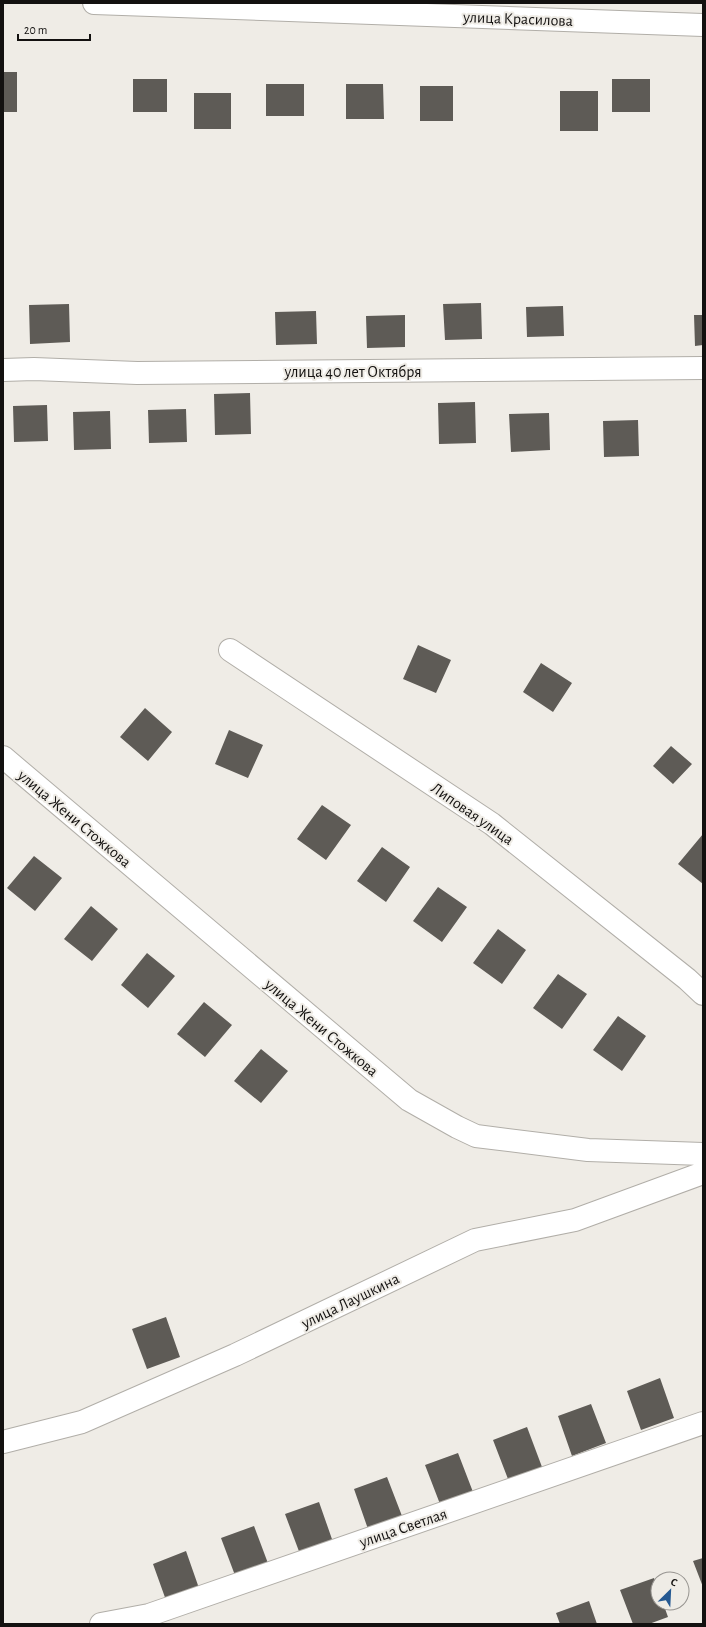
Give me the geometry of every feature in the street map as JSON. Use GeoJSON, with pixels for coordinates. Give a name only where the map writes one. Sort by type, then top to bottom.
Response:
{"type":"FeatureCollection","features":[{"type":"Feature","properties":{"kind":"street","name":"улица Красилова"},"geometry":{"type":"LineString","coordinates":[[94,3],[703,25]]}},
{"type":"Feature","properties":{"kind":"street","name":"улица 40 лет Октября"},"geometry":{"type":"LineString","coordinates":[[3,370],[34,369],[138,373],[703,368]]}},
{"type":"Feature","properties":{"kind":"street","name":"Липовая улица"},"geometry":{"type":"LineString","coordinates":[[230,650],[492,824],[687,979],[703,994]]}},
{"type":"Feature","properties":{"kind":"street","name":"улица Жени Стожкова"},"geometry":{"type":"LineString","coordinates":[[3,757],[409,1100],[476,1136],[588,1150],[703,1154]]}},
{"type":"Feature","properties":{"kind":"street","name":"улица Лаушкина"},"geometry":{"type":"LineString","coordinates":[[3,1442],[82,1422],[235,1355],[475,1240],[575,1220],[703,1172]]}},
{"type":"Feature","properties":{"kind":"street","name":"улица Светлая"},"geometry":{"type":"LineString","coordinates":[[101,1624],[149,1615],[703,1423]]}},
{"type":"Feature","properties":{"kind":"building"},"geometry":{"type":"Polygon","coordinates":[[[3,72],[17,72],[17,112],[3,112],[3,72]]]}},
{"type":"Feature","properties":{"kind":"building"},"geometry":{"type":"Polygon","coordinates":[[[133,79],[167,79],[167,112],[133,112],[133,79]]]}},
{"type":"Feature","properties":{"kind":"building"},"geometry":{"type":"Polygon","coordinates":[[[612,79],[650,79],[650,112],[612,112],[612,79]]]}},
{"type":"Feature","properties":{"kind":"building"},"geometry":{"type":"Polygon","coordinates":[[[266,84],[304,84],[304,116],[266,116],[266,84]]]}},
{"type":"Feature","properties":{"kind":"building"},"geometry":{"type":"Polygon","coordinates":[[[346,84],[383,84],[384,119],[346,119],[346,84]]]}},
{"type":"Feature","properties":{"kind":"building"},"geometry":{"type":"Polygon","coordinates":[[[420,86],[453,86],[453,121],[420,121],[420,86]]]}},
{"type":"Feature","properties":{"kind":"building"},"geometry":{"type":"Polygon","coordinates":[[[560,91],[598,91],[598,131],[560,131],[560,91]]]}},
{"type":"Feature","properties":{"kind":"building"},"geometry":{"type":"Polygon","coordinates":[[[194,93],[231,93],[231,129],[194,129],[194,93]]]}},
{"type":"Feature","properties":{"kind":"building"},"geometry":{"type":"Polygon","coordinates":[[[481,303],[482,339],[445,340],[443,304],[481,303]]]}},
{"type":"Feature","properties":{"kind":"building"},"geometry":{"type":"Polygon","coordinates":[[[69,304],[70,342],[30,344],[29,305],[69,304]]]}},
{"type":"Feature","properties":{"kind":"building"},"geometry":{"type":"Polygon","coordinates":[[[563,306],[564,336],[527,337],[526,307],[563,306]]]}},
{"type":"Feature","properties":{"kind":"building"},"geometry":{"type":"Polygon","coordinates":[[[316,311],[317,344],[276,345],[275,312],[316,311]]]}},
{"type":"Feature","properties":{"kind":"building"},"geometry":{"type":"Polygon","coordinates":[[[405,315],[405,347],[367,348],[366,316],[405,315]]]}},
{"type":"Feature","properties":{"kind":"building"},"geometry":{"type":"Polygon","coordinates":[[[694,315],[703,315],[703,345],[695,346],[694,315]]]}},
{"type":"Feature","properties":{"kind":"building"},"geometry":{"type":"Polygon","coordinates":[[[250,393],[251,434],[215,435],[214,394],[250,393]]]}},
{"type":"Feature","properties":{"kind":"building"},"geometry":{"type":"Polygon","coordinates":[[[475,402],[476,443],[439,444],[438,403],[475,402]]]}},
{"type":"Feature","properties":{"kind":"building"},"geometry":{"type":"Polygon","coordinates":[[[47,405],[48,441],[14,442],[13,406],[47,405]]]}},
{"type":"Feature","properties":{"kind":"building"},"geometry":{"type":"Polygon","coordinates":[[[186,409],[187,442],[149,443],[148,410],[186,409]]]}},
{"type":"Feature","properties":{"kind":"building"},"geometry":{"type":"Polygon","coordinates":[[[110,411],[111,449],[74,450],[73,412],[110,411]]]}},
{"type":"Feature","properties":{"kind":"building"},"geometry":{"type":"Polygon","coordinates":[[[549,413],[550,450],[511,452],[509,414],[549,413]]]}},
{"type":"Feature","properties":{"kind":"building"},"geometry":{"type":"Polygon","coordinates":[[[638,420],[639,456],[604,457],[603,421],[638,420]]]}},
{"type":"Feature","properties":{"kind":"building"},"geometry":{"type":"Polygon","coordinates":[[[418,645],[451,660],[436,693],[403,679],[418,645]]]}},
{"type":"Feature","properties":{"kind":"building"},"geometry":{"type":"Polygon","coordinates":[[[541,663],[572,683],[553,712],[523,692],[541,663]]]}},
{"type":"Feature","properties":{"kind":"building"},"geometry":{"type":"Polygon","coordinates":[[[145,708],[172,732],[148,761],[120,737],[145,708]]]}},
{"type":"Feature","properties":{"kind":"building"},"geometry":{"type":"Polygon","coordinates":[[[229,730],[263,745],[248,778],[215,764],[229,730]]]}},
{"type":"Feature","properties":{"kind":"building"},"geometry":{"type":"Polygon","coordinates":[[[671,746],[692,764],[673,784],[653,766],[671,746]]]}},
{"type":"Feature","properties":{"kind":"building"},"geometry":{"type":"Polygon","coordinates":[[[322,805],[351,825],[326,860],[297,839],[322,805]]]}},
{"type":"Feature","properties":{"kind":"building"},"geometry":{"type":"Polygon","coordinates":[[[703,834],[703,884],[678,864],[703,834]]]}},
{"type":"Feature","properties":{"kind":"building"},"geometry":{"type":"Polygon","coordinates":[[[382,847],[410,867],[386,902],[357,881],[382,847]]]}},
{"type":"Feature","properties":{"kind":"building"},"geometry":{"type":"Polygon","coordinates":[[[34,856],[62,878],[35,911],[7,888],[34,856]]]}},
{"type":"Feature","properties":{"kind":"building"},"geometry":{"type":"Polygon","coordinates":[[[438,887],[467,907],[442,942],[413,921],[438,887]]]}},
{"type":"Feature","properties":{"kind":"building"},"geometry":{"type":"Polygon","coordinates":[[[91,906],[118,929],[92,961],[64,939],[91,906]]]}},
{"type":"Feature","properties":{"kind":"building"},"geometry":{"type":"Polygon","coordinates":[[[498,929],[526,950],[502,984],[473,963],[498,929]]]}},
{"type":"Feature","properties":{"kind":"building"},"geometry":{"type":"Polygon","coordinates":[[[147,953],[175,976],[148,1008],[121,985],[147,953]]]}},
{"type":"Feature","properties":{"kind":"building"},"geometry":{"type":"Polygon","coordinates":[[[558,974],[587,994],[562,1029],[533,1008],[558,974]]]}},
{"type":"Feature","properties":{"kind":"building"},"geometry":{"type":"Polygon","coordinates":[[[204,1002],[232,1025],[205,1057],[177,1034],[204,1002]]]}},
{"type":"Feature","properties":{"kind":"building"},"geometry":{"type":"Polygon","coordinates":[[[618,1016],[646,1036],[622,1071],[593,1050],[618,1016]]]}},
{"type":"Feature","properties":{"kind":"building"},"geometry":{"type":"Polygon","coordinates":[[[261,1049],[288,1071],[261,1103],[234,1081],[261,1049]]]}},
{"type":"Feature","properties":{"kind":"building"},"geometry":{"type":"Polygon","coordinates":[[[166,1317],[180,1357],[147,1369],[132,1329],[166,1317]]]}},
{"type":"Feature","properties":{"kind":"building"},"geometry":{"type":"Polygon","coordinates":[[[660,1378],[674,1418],[641,1430],[627,1391],[660,1378]]]}},
{"type":"Feature","properties":{"kind":"building"},"geometry":{"type":"Polygon","coordinates":[[[591,1404],[606,1443],[572,1456],[558,1416],[591,1404]]]}},
{"type":"Feature","properties":{"kind":"building"},"geometry":{"type":"Polygon","coordinates":[[[527,1427],[542,1467],[508,1479],[493,1440],[527,1427]]]}},
{"type":"Feature","properties":{"kind":"building"},"geometry":{"type":"Polygon","coordinates":[[[458,1453],[473,1492],[440,1504],[425,1465],[458,1453]]]}},
{"type":"Feature","properties":{"kind":"building"},"geometry":{"type":"Polygon","coordinates":[[[387,1477],[402,1516],[368,1529],[354,1489],[387,1477]]]}},
{"type":"Feature","properties":{"kind":"building"},"geometry":{"type":"Polygon","coordinates":[[[319,1502],[333,1542],[300,1554],[285,1514],[319,1502]]]}},
{"type":"Feature","properties":{"kind":"building"},"geometry":{"type":"Polygon","coordinates":[[[254,1526],[269,1566],[236,1578],[221,1538],[254,1526]]]}},
{"type":"Feature","properties":{"kind":"building"},"geometry":{"type":"Polygon","coordinates":[[[186,1551],[200,1591],[167,1603],[153,1564],[186,1551]]]}},
{"type":"Feature","properties":{"kind":"building"},"geometry":{"type":"Polygon","coordinates":[[[703,1558],[703,1587],[693,1561],[703,1558]]]}},
{"type":"Feature","properties":{"kind":"building"},"geometry":{"type":"Polygon","coordinates":[[[650,1579],[650,1611],[666,1611],[668,1617],[649,1624],[633,1624],[620,1590],[650,1579]]]}},
{"type":"Feature","properties":{"kind":"building"},"geometry":{"type":"Polygon","coordinates":[[[589,1601],[597,1624],[560,1624],[556,1613],[589,1601]]]}}]}
